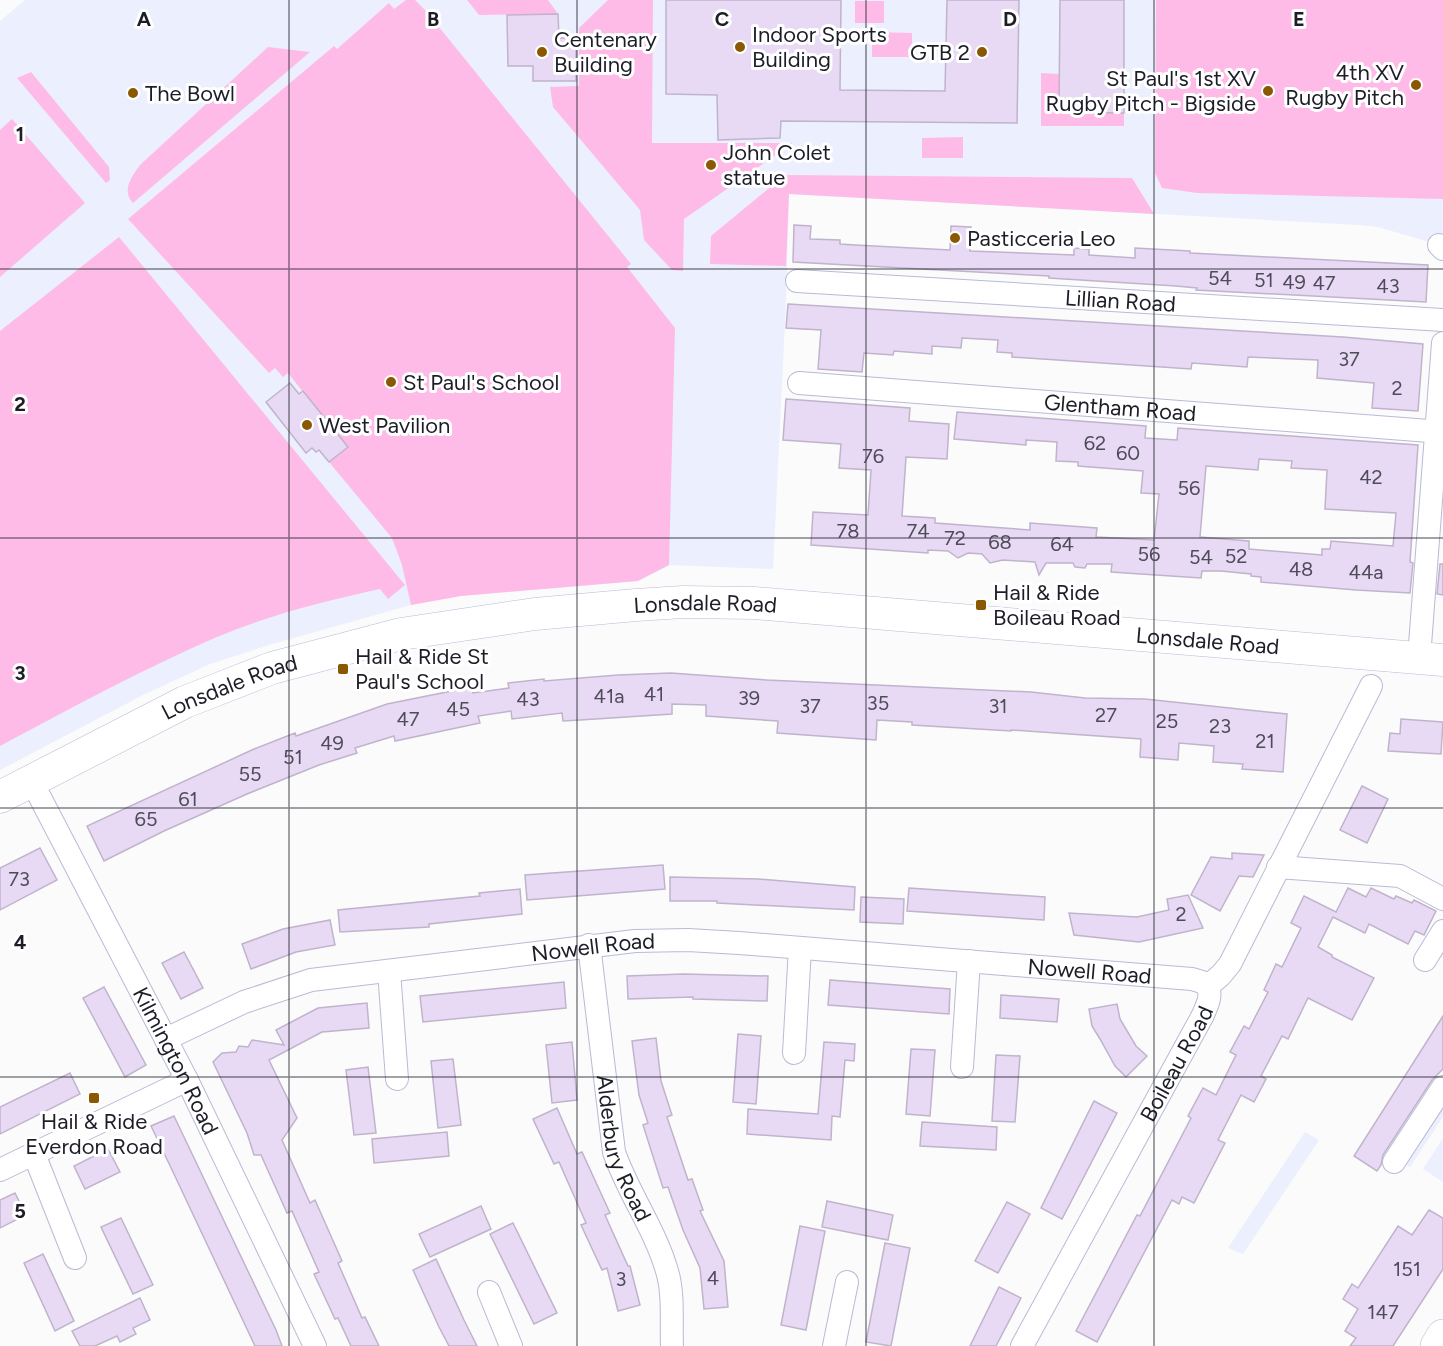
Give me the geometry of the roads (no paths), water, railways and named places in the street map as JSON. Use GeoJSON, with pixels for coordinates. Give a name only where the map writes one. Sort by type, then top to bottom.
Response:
{"type":"FeatureCollection","features":[{"type":"Feature","properties":{"kind":"main road","name":"Lonsdale Road"},"geometry":{"type":"LineString","coordinates":[[0,797],[185,702],[272,668],[401,634],[535,614],[683,602],[753,603],[1431,659]]}},
{"type":"Feature","properties":{"kind":"main road"},"geometry":{"type":"LineString","coordinates":[[1437,1346],[1443,1336]]}},
{"type":"Feature","properties":{"kind":"street","name":"Lillian Road"},"geometry":{"type":"LineString","coordinates":[[796,281],[1443,320]]}},
{"type":"Feature","properties":{"kind":"street"},"geometry":{"type":"LineString","coordinates":[[1431,659],[1443,344]]}},
{"type":"Feature","properties":{"kind":"street","name":"Glentham Road"},"geometry":{"type":"LineString","coordinates":[[799,383],[1440,432]]}},
{"type":"Feature","properties":{"kind":"street","name":"Boileau Road"},"geometry":{"type":"LineString","coordinates":[[1022,1346],[1203,1015],[1209,1001],[1208,986],[1230,964],[1371,686]]}},
{"type":"Feature","properties":{"kind":"street","name":"Kilmington Road"},"geometry":{"type":"LineString","coordinates":[[32,780],[188,1080],[315,1346]]}},
{"type":"Feature","properties":{"kind":"street"},"geometry":{"type":"LineString","coordinates":[[1278,867],[1400,876],[1443,899]]}},
{"type":"Feature","properties":{"kind":"street"},"geometry":{"type":"LineString","coordinates":[[1425,960],[1443,931]]}},
{"type":"Feature","properties":{"kind":"street","name":"Nowell Road"},"geometry":{"type":"LineString","coordinates":[[166,1039],[244,1002],[294,984],[329,976],[389,971],[635,941],[688,940],[969,961],[1192,979],[1208,986]]}},
{"type":"Feature","properties":{"kind":"street","name":"Alderbury Road"},"geometry":{"type":"LineString","coordinates":[[589,945],[614,1152],[662,1255],[668,1274],[672,1346]]}},
{"type":"Feature","properties":{"kind":"street"},"geometry":{"type":"LineString","coordinates":[[794,1053],[800,948]]}},
{"type":"Feature","properties":{"kind":"street"},"geometry":{"type":"LineString","coordinates":[[962,1067],[969,961]]}},
{"type":"Feature","properties":{"kind":"street"},"geometry":{"type":"LineString","coordinates":[[389,971],[397,1079]]}},
{"type":"Feature","properties":{"kind":"street"},"geometry":{"type":"LineString","coordinates":[[0,1170],[188,1080]]}},
{"type":"Feature","properties":{"kind":"street"},"geometry":{"type":"LineString","coordinates":[[1394,1162],[1443,1087]]}},
{"type":"Feature","properties":{"kind":"street"},"geometry":{"type":"LineString","coordinates":[[34,1154],[75,1258]]}},
{"type":"Feature","properties":{"kind":"street"},"geometry":{"type":"LineString","coordinates":[[834,1346],[847,1282]]}},
{"type":"Feature","properties":{"kind":"street"},"geometry":{"type":"LineString","coordinates":[[489,1292],[511,1346]]}},
{"type":"Feature","properties":{"kind":"place","name":"Indoor Sports Building"},"geometry":{"type":"Point","coordinates":[740,47]}},
{"type":"Feature","properties":{"kind":"place","name":"Centenary Building"},"geometry":{"type":"Point","coordinates":[542,52]}},
{"type":"Feature","properties":{"kind":"place","name":"GTB 2"},"geometry":{"type":"Point","coordinates":[982,52]}},
{"type":"Feature","properties":{"kind":"place","name":"4th XV Rugby Pitch"},"geometry":{"type":"Point","coordinates":[1416,85]}},
{"type":"Feature","properties":{"kind":"place","name":"St Paul's 1st XV Rugby Pitch - Bigside"},"geometry":{"type":"Point","coordinates":[1268,91]}},
{"type":"Feature","properties":{"kind":"place","name":"The Bowl"},"geometry":{"type":"Point","coordinates":[133,93]}},
{"type":"Feature","properties":{"kind":"place","name":"John Colet statue"},"geometry":{"type":"Point","coordinates":[711,165]}},
{"type":"Feature","properties":{"kind":"place","name":"Pasticceria Leo"},"geometry":{"type":"Point","coordinates":[955,238]}},
{"type":"Feature","properties":{"kind":"place","name":"St Paul's School"},"geometry":{"type":"Point","coordinates":[391,382]}},
{"type":"Feature","properties":{"kind":"place","name":"West Pavilion"},"geometry":{"type":"Point","coordinates":[307,425]}},
{"type":"Feature","properties":{"kind":"place","name":"Hail & Ride Boileau Road"},"geometry":{"type":"Point","coordinates":[981,605]}},
{"type":"Feature","properties":{"kind":"place","name":"Hail & Ride St Paul's School"},"geometry":{"type":"Point","coordinates":[343,669]}},
{"type":"Feature","properties":{"kind":"place","name":"Hail & Ride Everdon Road"},"geometry":{"type":"Point","coordinates":[94,1098]}}]}
